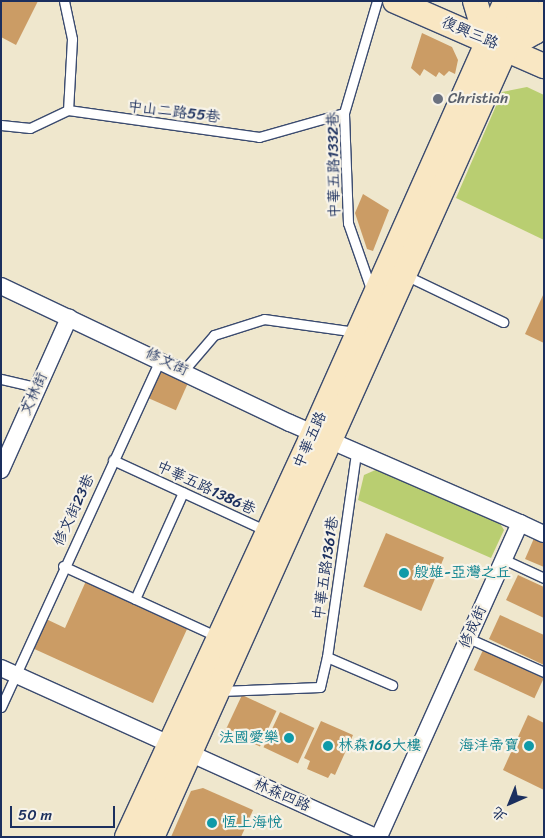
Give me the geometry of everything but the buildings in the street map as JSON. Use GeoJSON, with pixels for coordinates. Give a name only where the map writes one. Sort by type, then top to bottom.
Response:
{"type":"FeatureCollection","features":[{"type":"Feature","properties":{"kind":"main road","name":"復興三路"},"geometry":{"type":"LineString","coordinates":[[395,1],[544,66]]}},
{"type":"Feature","properties":{"kind":"main road"},"geometry":{"type":"LineString","coordinates":[[475,1],[496,45],[535,32],[544,13]]}},
{"type":"Feature","properties":{"kind":"main road","name":"中華五路"},"geometry":{"type":"LineString","coordinates":[[152,837],[179,749],[323,436],[405,275],[496,45],[506,1]]}},
{"type":"Feature","properties":{"kind":"main road","name":"中華五路"},"geometry":{"type":"LineString","coordinates":[[323,436],[358,332],[496,45],[526,1]]}},
{"type":"Feature","properties":{"kind":"main road","name":"中華五路"},"geometry":{"type":"LineString","coordinates":[[127,837],[179,749],[218,691],[229,643]]}},
{"type":"Feature","properties":{"kind":"street","name":"修文街"},"geometry":{"type":"LineString","coordinates":[[1,286],[323,436]]}},
{"type":"Feature","properties":{"kind":"street","name":"文林街"},"geometry":{"type":"LineString","coordinates":[[1,470],[69,318]]}},
{"type":"Feature","properties":{"kind":"street"},"geometry":{"type":"LineString","coordinates":[[323,436],[544,534]]}},
{"type":"Feature","properties":{"kind":"street","name":"修成街"},"geometry":{"type":"LineString","coordinates":[[377,837],[520,523]]}},
{"type":"Feature","properties":{"kind":"street","name":"林森四路"},"geometry":{"type":"LineString","coordinates":[[1,668],[377,837]]}},
{"type":"Feature","properties":{"kind":"lane"},"geometry":{"type":"LineString","coordinates":[[1,125],[30,128],[68,110],[72,39],[64,1]]}},
{"type":"Feature","properties":{"kind":"lane","name":"中華五路1332巷"},"geometry":{"type":"LineString","coordinates":[[374,298],[348,223],[344,113],[377,1]]}},
{"type":"Feature","properties":{"kind":"lane","name":"中山二路55巷"},"geometry":{"type":"LineString","coordinates":[[68,110],[259,137],[344,113]]}},
{"type":"Feature","properties":{"kind":"lane"},"geometry":{"type":"LineString","coordinates":[[405,275],[503,322]]}},
{"type":"Feature","properties":{"kind":"lane"},"geometry":{"type":"LineString","coordinates":[[184,370],[214,335],[264,319],[358,332]]}},
{"type":"Feature","properties":{"kind":"lane","name":"修文街23巷"},"geometry":{"type":"LineString","coordinates":[[1,707],[160,359]]}},
{"type":"Feature","properties":{"kind":"lane"},"geometry":{"type":"LineString","coordinates":[[1,379],[37,386]]}},
{"type":"Feature","properties":{"kind":"lane","name":"中華五路1361巷"},"geometry":{"type":"LineString","coordinates":[[218,691],[320,687],[327,657],[356,452]]}},
{"type":"Feature","properties":{"kind":"lane","name":"中華五路1386巷"},"geometry":{"type":"LineString","coordinates":[[113,460],[278,536]]}},
{"type":"Feature","properties":{"kind":"lane"},"geometry":{"type":"LineString","coordinates":[[135,599],[184,492]]}},
{"type":"Feature","properties":{"kind":"lane"},"geometry":{"type":"LineString","coordinates":[[503,559],[544,578]]}},
{"type":"Feature","properties":{"kind":"lane"},"geometry":{"type":"LineString","coordinates":[[64,566],[229,643]]}},
{"type":"Feature","properties":{"kind":"lane"},"geometry":{"type":"LineString","coordinates":[[468,638],[544,672]]}},
{"type":"Feature","properties":{"kind":"lane"},"geometry":{"type":"LineString","coordinates":[[327,657],[392,685]]}},
{"type":"Feature","properties":{"kind":"green space"},"geometry":{"type":"Polygon","coordinates":[[[527,87],[544,95],[544,240],[456,198],[502,92],[527,87]]]}},
{"type":"Feature","properties":{"kind":"green space"},"geometry":{"type":"Polygon","coordinates":[[[380,468],[498,520],[504,530],[491,558],[358,500],[364,475],[380,468]]]}},
{"type":"Feature","properties":{"kind":"place","name":"Christian"},"geometry":{"type":"Point","coordinates":[438,99]}},
{"type":"Feature","properties":{"kind":"place","name":"殷雄-亞灣之丘"},"geometry":{"type":"Point","coordinates":[404,573]}},
{"type":"Feature","properties":{"kind":"place","name":"法國愛樂"},"geometry":{"type":"Point","coordinates":[289,738]}},
{"type":"Feature","properties":{"kind":"place","name":"林森166大樓"},"geometry":{"type":"Point","coordinates":[328,746]}},
{"type":"Feature","properties":{"kind":"place","name":"海洋帝寶"},"geometry":{"type":"Point","coordinates":[529,746]}},
{"type":"Feature","properties":{"kind":"place","name":"恆上海悅"},"geometry":{"type":"Point","coordinates":[212,823]}}]}
